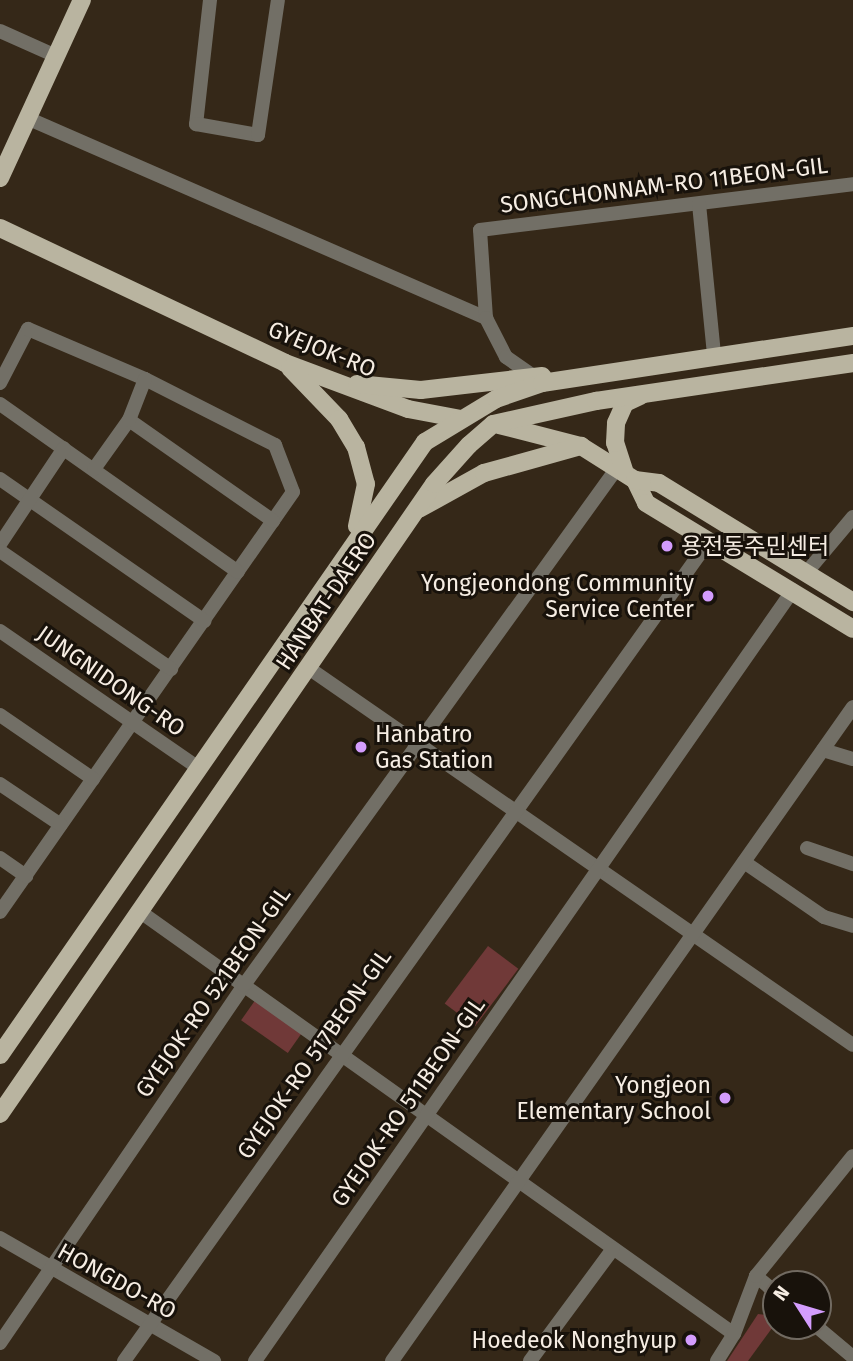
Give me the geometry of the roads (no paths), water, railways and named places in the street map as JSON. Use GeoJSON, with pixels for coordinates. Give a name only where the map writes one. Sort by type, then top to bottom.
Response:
{"type":"FeatureCollection","features":[{"type":"Feature","properties":{"kind":"main road"},"geometry":{"type":"LineString","coordinates":[[0,178],[82,0]]}},
{"type":"Feature","properties":{"kind":"main road","name":"GYEJOK-RO"},"geometry":{"type":"LineString","coordinates":[[0,229],[285,363],[336,383],[408,409],[493,424],[581,446],[626,474],[659,483],[853,602]]}},
{"type":"Feature","properties":{"kind":"main road","name":"HANBAT-DAERO"},"geometry":{"type":"LineString","coordinates":[[0,1055],[414,455],[458,419],[542,383],[853,336]]}},
{"type":"Feature","properties":{"kind":"main road"},"geometry":{"type":"LineString","coordinates":[[285,363],[339,419],[356,447],[366,484],[363,512],[324,583]]}},
{"type":"Feature","properties":{"kind":"main road"},"geometry":{"type":"LineString","coordinates":[[493,424],[652,390],[853,363]]}},
{"type":"Feature","properties":{"kind":"main road"},"geometry":{"type":"LineString","coordinates":[[336,383],[421,390],[574,372],[595,375]]}},
{"type":"Feature","properties":{"kind":"main road"},"geometry":{"type":"LineString","coordinates":[[626,474],[615,443],[615,423],[625,403],[652,390]]}},
{"type":"Feature","properties":{"kind":"main road","name":"HANBAT-DAERO"},"geometry":{"type":"LineString","coordinates":[[0,1114],[142,913],[443,471],[493,424]]}},
{"type":"Feature","properties":{"kind":"main road"},"geometry":{"type":"LineString","coordinates":[[416,510],[484,473],[581,446]]}},
{"type":"Feature","properties":{"kind":"main road","name":"GYEJOK-RO"},"geometry":{"type":"LineString","coordinates":[[626,474],[646,503],[793,590],[853,629]]}},
{"type":"Feature","properties":{"kind":"street"},"geometry":{"type":"LineString","coordinates":[[210,0],[195,124],[258,135],[278,0]]}},
{"type":"Feature","properties":{"kind":"street"},"geometry":{"type":"LineString","coordinates":[[0,31],[56,56]]}},
{"type":"Feature","properties":{"kind":"street"},"geometry":{"type":"LineString","coordinates":[[27,118],[486,318],[506,357],[535,377]]}},
{"type":"Feature","properties":{"kind":"street","name":"SONGCHONNAM-RO 11BEON-GIL"},"geometry":{"type":"LineString","coordinates":[[486,318],[480,230],[853,184]]}},
{"type":"Feature","properties":{"kind":"street"},"geometry":{"type":"LineString","coordinates":[[699,204],[714,355]]}},
{"type":"Feature","properties":{"kind":"street"},"geometry":{"type":"LineString","coordinates":[[0,383],[28,329],[145,379],[275,445],[293,492],[0,912]]}},
{"type":"Feature","properties":{"kind":"street"},"geometry":{"type":"LineString","coordinates":[[94,469],[129,420],[145,379]]}},
{"type":"Feature","properties":{"kind":"street"},"geometry":{"type":"LineString","coordinates":[[0,404],[238,572]]}},
{"type":"Feature","properties":{"kind":"street"},"geometry":{"type":"LineString","coordinates":[[129,420],[274,521]]}},
{"type":"Feature","properties":{"kind":"street"},"geometry":{"type":"LineString","coordinates":[[0,544],[64,448]]}},
{"type":"Feature","properties":{"kind":"street","name":"GYEJOK-RO 521BEON-GIL"},"geometry":{"type":"LineString","coordinates":[[0,1343],[244,985],[415,743],[626,474]]}},
{"type":"Feature","properties":{"kind":"street"},"geometry":{"type":"LineString","coordinates":[[0,479],[204,621]]}},
{"type":"Feature","properties":{"kind":"street"},"geometry":{"type":"LineString","coordinates":[[806,573],[853,517]]}},
{"type":"Feature","properties":{"kind":"street","name":"GYEJOK-RO 517BEON-GIL"},"geometry":{"type":"LineString","coordinates":[[124,1361],[709,541]]}},
{"type":"Feature","properties":{"kind":"street"},"geometry":{"type":"LineString","coordinates":[[0,551],[171,669]]}},
{"type":"Feature","properties":{"kind":"street","name":"GYEJOK-RO 511BEON-GIL"},"geometry":{"type":"LineString","coordinates":[[255,1361],[793,590]]}},
{"type":"Feature","properties":{"kind":"street","name":"JUNGNIDONG-RO"},"geometry":{"type":"LineString","coordinates":[[0,631],[197,767]]}},
{"type":"Feature","properties":{"kind":"street"},"geometry":{"type":"LineString","coordinates":[[310,669],[853,1045]]}},
{"type":"Feature","properties":{"kind":"street"},"geometry":{"type":"LineString","coordinates":[[392,1361],[853,707]]}},
{"type":"Feature","properties":{"kind":"street"},"geometry":{"type":"LineString","coordinates":[[0,715],[93,779]]}},
{"type":"Feature","properties":{"kind":"street"},"geometry":{"type":"LineString","coordinates":[[823,750],[853,759]]}},
{"type":"Feature","properties":{"kind":"street"},"geometry":{"type":"LineString","coordinates":[[0,784],[61,825]]}},
{"type":"Feature","properties":{"kind":"street"},"geometry":{"type":"LineString","coordinates":[[807,848],[853,864]]}},
{"type":"Feature","properties":{"kind":"street"},"geometry":{"type":"LineString","coordinates":[[0,858],[26,876]]}},
{"type":"Feature","properties":{"kind":"street"},"geometry":{"type":"LineString","coordinates":[[744,862],[824,917],[853,926]]}},
{"type":"Feature","properties":{"kind":"street"},"geometry":{"type":"LineString","coordinates":[[142,913],[734,1334]]}},
{"type":"Feature","properties":{"kind":"street"},"geometry":{"type":"LineString","coordinates":[[717,1361],[734,1334],[756,1276],[853,1156]]}},
{"type":"Feature","properties":{"kind":"street","name":"HONGDO-RO"},"geometry":{"type":"LineString","coordinates":[[0,1238],[50,1270],[214,1361]]}},
{"type":"Feature","properties":{"kind":"street"},"geometry":{"type":"LineString","coordinates":[[530,1361],[613,1249]]}},
{"type":"Feature","properties":{"kind":"street"},"geometry":{"type":"LineString","coordinates":[[756,1276],[762,1281]]}},
{"type":"Feature","properties":{"kind":"street"},"geometry":{"type":"LineString","coordinates":[[832,1337],[851,1351]]}},
{"type":"Feature","properties":{"kind":"place","name":"용전동주민센터"},"geometry":{"type":"Point","coordinates":[667,546]}},
{"type":"Feature","properties":{"kind":"place","name":"Yongjeondong Community Service Center"},"geometry":{"type":"Point","coordinates":[708,596]}},
{"type":"Feature","properties":{"kind":"place","name":"Hanbatro Gas Station"},"geometry":{"type":"Point","coordinates":[361,747]}},
{"type":"Feature","properties":{"kind":"place","name":"Yongjeon Elementary School"},"geometry":{"type":"Point","coordinates":[725,1098]}},
{"type":"Feature","properties":{"kind":"place","name":"Hoedeok Nonghyup"},"geometry":{"type":"Point","coordinates":[691,1340]}}]}
